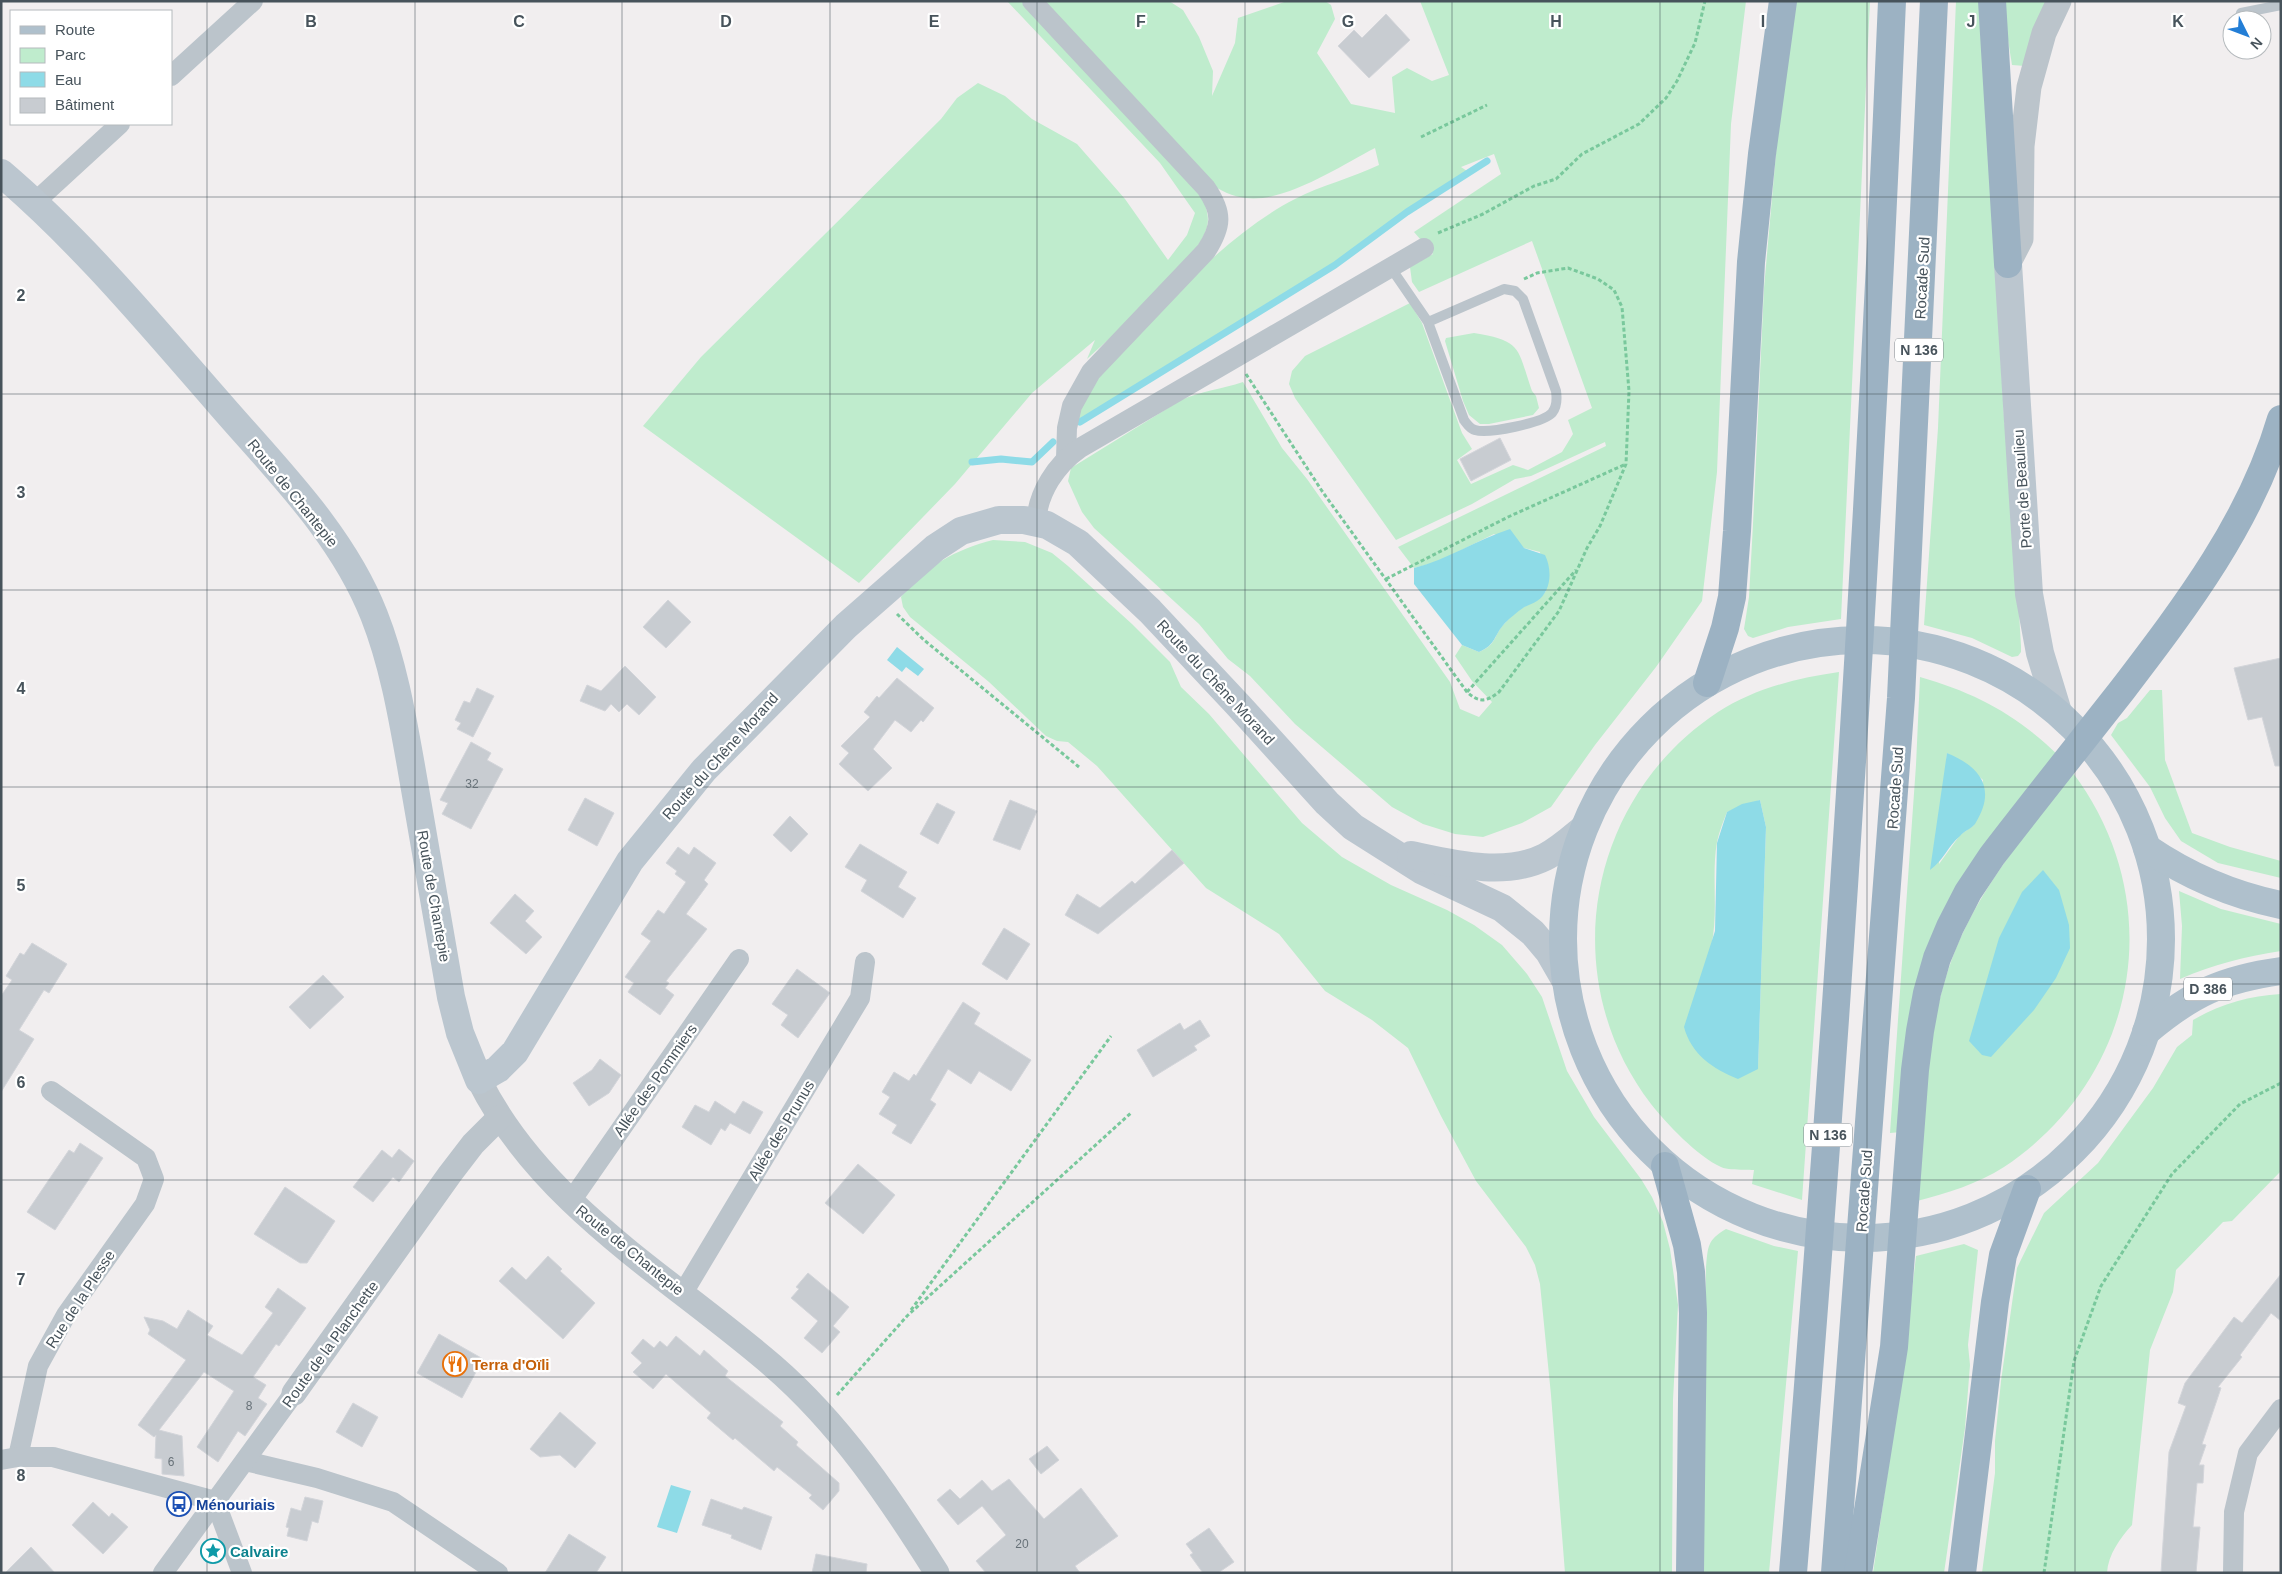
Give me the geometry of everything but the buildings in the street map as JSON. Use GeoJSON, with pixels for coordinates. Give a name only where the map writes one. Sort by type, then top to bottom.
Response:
{"type":"FeatureCollection","features":[{"type":"Feature","properties":{"kind":"highway"},"geometry":{"type":"LineString","coordinates":[[1707,683],[1725,628],[1732,597],[1751,262],[1762,154],[1783,1]]}},
{"type":"Feature","properties":{"kind":"highway","name":"N 136"},"geometry":{"type":"LineString","coordinates":[[1793,1573],[1823,1201],[1856,688],[1881,272],[1892,1]]}},
{"type":"Feature","properties":{"kind":"highway","name":"Rocade Sud"},"geometry":{"type":"LineString","coordinates":[[1834,1573],[1902,698],[1934,1]]}},
{"type":"Feature","properties":{"kind":"highway"},"geometry":{"type":"LineString","coordinates":[[1992,1],[2008,264]]}},
{"type":"Feature","properties":{"kind":"highway"},"geometry":{"type":"LineString","coordinates":[[1858,1573],[1894,1347],[1916,1060],[1927,993],[1937,958],[1968,892],[1992,856],[2155,647],[2209,571],[2247,506],[2281,419]]}},
{"type":"Feature","properties":{"kind":"highway"},"geometry":{"type":"LineString","coordinates":[[1665,1166],[1682,1220],[1691,1272],[1693,1313],[1690,1573]]}},
{"type":"Feature","properties":{"kind":"highway"},"geometry":{"type":"LineString","coordinates":[[1962,1573],[1995,1302],[2003,1255],[2026,1189]]}},
{"type":"Feature","properties":{"kind":"main road","name":"Route de Chantepie"},"geometry":{"type":"LineString","coordinates":[[1,173],[35,202],[106,273],[321,523],[356,577],[373,613],[397,691],[451,996],[460,1033],[479,1080]]}},
{"type":"Feature","properties":{"kind":"main road","name":"Porte de Beaulieu"},"geometry":{"type":"LineString","coordinates":[[2008,264],[2029,594],[2040,653],[2058,712]]}},
{"type":"Feature","properties":{"kind":"main road","name":"Route du Chêne Morand"},"geometry":{"type":"LineString","coordinates":[[479,1080],[498,1070],[515,1052],[625,869],[679,799],[786,684],[880,595],[935,548],[961,531],[998,520],[1036,522],[1068,535],[1150,611],[1327,803],[1353,827],[1421,870],[1502,908],[1532,933],[1549,952],[1564,978]]}},
{"type":"Feature","properties":{"kind":"main road"},"geometry":{"type":"LineString","coordinates":[[1881,640],[1906,643],[1954,654],[2000,672],[2026,688],[2058,712],[2097,753],[2126,798],[2147,848],[2158,894],[2161,940],[2157,987],[2146,1032],[2123,1085],[2091,1132],[2050,1172],[2026,1189],[1981,1213],[1949,1226],[1916,1234],[1883,1238],[1849,1239],[1816,1236],[1783,1229],[1751,1218],[1718,1203],[1691,1187],[1665,1166],[1622,1121],[1601,1088],[1578,1038],[1564,978],[1562,948],[1564,910],[1573,858],[1583,830],[1601,793],[1633,746],[1656,722],[1707,683],[1759,658],[1783,650],[1831,641],[1881,640]]}},
{"type":"Feature","properties":{"kind":"main road","name":"Route du Chêne Morand"},"geometry":{"type":"LineString","coordinates":[[1389,850],[1488,867],[1525,865],[1546,857],[1583,830]]}},
{"type":"Feature","properties":{"kind":"main road"},"geometry":{"type":"LineString","coordinates":[[2147,848],[2193,876],[2214,885],[2242,895],[2281,905]]}},
{"type":"Feature","properties":{"kind":"main road","name":"D 386"},"geometry":{"type":"LineString","coordinates":[[2146,1032],[2173,1009],[2211,988],[2239,978],[2281,971]]}},
{"type":"Feature","properties":{"kind":"street"},"geometry":{"type":"LineString","coordinates":[[172,75],[253,1]]}},
{"type":"Feature","properties":{"kind":"street"},"geometry":{"type":"LineString","coordinates":[[1032,1],[1206,188],[1215,200],[1219,212],[1219,224],[1215,237],[1196,264],[1107,353],[1091,372],[1072,406],[1066,458]]}},
{"type":"Feature","properties":{"kind":"street"},"geometry":{"type":"LineString","coordinates":[[2008,264],[2021,239],[2022,146],[2029,86],[2044,33],[2059,1]]}},
{"type":"Feature","properties":{"kind":"street"},"geometry":{"type":"LineString","coordinates":[[35,202],[119,125]]}},
{"type":"Feature","properties":{"kind":"street"},"geometry":{"type":"LineString","coordinates":[[1036,522],[1037,506],[1050,480],[1066,458],[1080,448],[1235,356],[1424,248]]}},
{"type":"Feature","properties":{"kind":"street","name":"Allée des Pommiers"},"geometry":{"type":"LineString","coordinates":[[571,1201],[739,959]]}},
{"type":"Feature","properties":{"kind":"street","name":"Allée des Prunus"},"geometry":{"type":"LineString","coordinates":[[683,1293],[860,998],[865,962]]}},
{"type":"Feature","properties":{"kind":"street","name":"Route de Chantepie"},"geometry":{"type":"LineString","coordinates":[[479,1080],[499,1118],[531,1159],[571,1201],[604,1231],[772,1366],[822,1413],[895,1507],[937,1573]]}},
{"type":"Feature","properties":{"kind":"street","name":"Rue de la Plesse"},"geometry":{"type":"LineString","coordinates":[[51,1091],[146,1158],[154,1179],[145,1204],[66,1315],[38,1366],[10,1458],[53,1457],[215,1501]]}},
{"type":"Feature","properties":{"kind":"street","name":"Route de la Planchette"},"geometry":{"type":"LineString","coordinates":[[162,1573],[245,1461],[458,1163],[499,1118]]}},
{"type":"Feature","properties":{"kind":"street"},"geometry":{"type":"LineString","coordinates":[[2233,1573],[2234,1512],[2248,1453],[2281,1409]]}},
{"type":"Feature","properties":{"kind":"street"},"geometry":{"type":"LineString","coordinates":[[245,1461],[317,1478],[393,1502],[498,1573]]}},
{"type":"Feature","properties":{"kind":"street"},"geometry":{"type":"LineString","coordinates":[[215,1501],[242,1573]]}},
{"type":"Feature","properties":{"kind":"lane"},"geometry":{"type":"LineString","coordinates":[[2252,10],[2281,5]]}},
{"type":"Feature","properties":{"kind":"lane"},"geometry":{"type":"LineString","coordinates":[[1391,268],[1428,322],[1464,420],[1470,428],[1479,431],[1489,430],[1544,419],[1552,413],[1556,406],[1556,391],[1523,299],[1515,291],[1504,289],[1428,322]]}},
{"type":"Feature","properties":{"kind":"path"},"geometry":{"type":"LineString","coordinates":[[1424,248],[1439,233],[1483,214],[1534,186],[1556,179],[1582,154],[1638,124],[1666,98],[1677,81],[1694,43],[1705,1]]}},
{"type":"Feature","properties":{"kind":"path"},"geometry":{"type":"LineString","coordinates":[[1421,137],[1487,105]]}},
{"type":"Feature","properties":{"kind":"path"},"geometry":{"type":"LineString","coordinates":[[1251,380],[1277,424],[1322,491],[1386,580],[1467,692],[1474,699],[1482,701],[1498,692],[1559,610],[1578,567],[1600,526],[1626,464],[1629,391],[1622,306],[1614,290],[1598,279],[1568,268],[1537,273],[1504,289]]}},
{"type":"Feature","properties":{"kind":"path"},"geometry":{"type":"LineString","coordinates":[[1386,580],[1508,517],[1626,464]]}},
{"type":"Feature","properties":{"kind":"path"},"geometry":{"type":"LineString","coordinates":[[1467,692],[1578,567]]}},
{"type":"Feature","properties":{"kind":"path"},"geometry":{"type":"LineString","coordinates":[[880,595],[901,619],[924,640],[1080,767]]}},
{"type":"Feature","properties":{"kind":"path"},"geometry":{"type":"LineString","coordinates":[[822,1413],[907,1316],[1111,1036]]}},
{"type":"Feature","properties":{"kind":"path"},"geometry":{"type":"LineString","coordinates":[[2044,1573],[2074,1361],[2100,1286],[2172,1174],[2240,1104],[2281,1083]]}},
{"type":"Feature","properties":{"kind":"path"},"geometry":{"type":"LineString","coordinates":[[907,1316],[1132,1112]]}},
{"type":"Feature","properties":{"kind":"green space"},"geometry":{"type":"Polygon","coordinates":[[[1007,1],[1026,1],[1202,194],[1208,215],[1207,227],[1200,243],[1188,260],[1154,297],[1087,359],[1095,340],[1032,393],[955,484],[859,583],[643,426],[701,357],[941,119],[957,98],[978,83],[1005,96],[1032,119],[1077,144],[1125,199],[1168,260],[1187,235],[1195,213],[1160,163],[1007,1]]]}},
{"type":"Feature","properties":{"kind":"green space"},"geometry":{"type":"Polygon","coordinates":[[[1039,1],[1169,1],[1183,10],[1199,37],[1213,71],[1212,96],[1235,43],[1238,18],[1287,1],[1325,1],[1331,5],[1335,19],[1317,53],[1351,104],[1395,113],[1392,77],[1407,68],[1432,81],[1449,75],[1420,1],[1746,1],[1731,124],[1717,472],[1702,601],[1656,667],[1595,745],[1551,807],[1522,823],[1483,837],[1455,834],[1423,824],[1392,807],[1295,724],[1250,676],[1228,659],[1199,624],[1094,528],[1082,512],[1068,481],[1071,468],[1181,400],[1196,394],[1243,382],[1282,448],[1307,479],[1450,682],[1460,709],[1479,717],[1492,702],[1472,681],[1455,656],[1462,645],[1479,652],[1485,649],[1511,616],[1538,599],[1546,591],[1540,552],[1524,548],[1494,534],[1437,562],[1414,568],[1398,547],[1606,446],[1605,442],[1531,476],[1515,479],[1472,504],[1396,540],[1295,398],[1289,384],[1292,371],[1305,356],[1410,303],[1422,323],[1462,433],[1472,449],[1457,460],[1471,484],[1513,465],[1528,470],[1562,452],[1573,434],[1568,420],[1592,408],[1532,241],[1419,292],[1412,282],[1410,267],[1433,254],[1414,232],[1501,174],[1494,154],[1461,167],[1467,171],[1406,210],[1333,264],[1077,421],[1083,394],[1182,288],[1237,238],[1265,216],[1295,199],[1379,165],[1375,148],[1312,182],[1278,195],[1246,198],[1222,191],[1210,184],[1039,1]]]}},
{"type":"Feature","properties":{"kind":"green space"},"geometry":{"type":"Polygon","coordinates":[[[1796,1],[1870,1],[1841,619],[1788,627],[1753,638],[1748,636],[1744,629],[1749,597],[1764,288],[1778,131],[1796,1]]]}},
{"type":"Feature","properties":{"kind":"green space"},"geometry":{"type":"Polygon","coordinates":[[[1956,1],[1980,1],[2004,424],[2008,425],[2021,646],[2021,652],[2018,656],[2012,657],[1972,638],[1924,625],[1938,428],[1956,1]]]}},
{"type":"Feature","properties":{"kind":"green space"},"geometry":{"type":"Polygon","coordinates":[[[2005,1],[2049,1],[2025,66],[2012,65],[2007,34],[2005,1]]]}},
{"type":"Feature","properties":{"kind":"green space"},"geometry":{"type":"Polygon","coordinates":[[[1474,333],[1502,339],[1516,349],[1524,365],[1532,391],[1536,396],[1539,408],[1533,415],[1489,424],[1480,424],[1469,415],[1445,341],[1446,338],[1474,333]]]}},
{"type":"Feature","properties":{"kind":"green space"},"geometry":{"type":"Polygon","coordinates":[[[993,540],[1025,542],[1052,553],[1068,566],[1132,624],[1170,662],[1181,687],[1209,714],[1302,823],[1342,857],[1391,885],[1447,910],[1474,925],[1502,945],[1527,974],[1542,997],[1567,1071],[1594,1117],[1641,1179],[1652,1197],[1663,1222],[1670,1249],[1678,1305],[1673,1400],[1672,1573],[1565,1573],[1551,1395],[1540,1284],[1535,1265],[1526,1247],[1476,1181],[1441,1116],[1408,1048],[1372,1020],[1325,991],[1279,934],[1206,888],[1097,766],[1068,742],[1057,741],[1046,736],[989,682],[910,617],[903,607],[901,597],[930,568],[967,548],[993,540]]]}},
{"type":"Feature","properties":{"kind":"green space"},"geometry":{"type":"Polygon","coordinates":[[[1839,672],[1802,1200],[1752,1184],[1754,1170],[1721,1167],[1702,1156],[1683,1139],[1651,1104],[1621,1055],[1602,1002],[1595,948],[1599,894],[1613,841],[1638,792],[1673,749],[1718,712],[1746,697],[1791,681],[1839,672]],[[1760,800],[1727,812],[1719,834],[1715,855],[1714,921],[1711,947],[1758,1068],[1766,827],[1760,800]]]}},
{"type":"Feature","properties":{"kind":"green space"},"geometry":{"type":"Polygon","coordinates":[[[1920,677],[1959,690],[1995,707],[2043,741],[2059,756],[1963,882],[1901,1132],[1890,1133],[1916,765],[1920,677]],[[1947,753],[1939,864],[1960,835],[1974,825],[1983,780],[1965,764],[1947,753]]]}},
{"type":"Feature","properties":{"kind":"green space"},"geometry":{"type":"Polygon","coordinates":[[[2150,690],[2162,690],[2165,760],[2192,833],[2230,847],[2281,861],[2281,878],[2218,863],[2181,841],[2165,818],[2150,787],[2111,735],[2118,723],[2127,718],[2150,690]]]}},
{"type":"Feature","properties":{"kind":"green space"},"geometry":{"type":"Polygon","coordinates":[[[2073,773],[2103,823],[2122,876],[2129,931],[2126,985],[2111,1037],[2085,1086],[2050,1130],[1994,1173],[1940,1195],[1917,1201],[1924,1102],[1932,1035],[1948,970],[1971,916],[1997,873],[2073,773]]]}},
{"type":"Feature","properties":{"kind":"green space"},"geometry":{"type":"Polygon","coordinates":[[[2179,891],[2221,909],[2281,924],[2281,951],[2229,962],[2180,979],[2182,926],[2179,891]]]}},
{"type":"Feature","properties":{"kind":"green space"},"geometry":{"type":"Polygon","coordinates":[[[2281,994],[2281,1171],[2232,1221],[2223,1222],[2176,1270],[2173,1292],[2150,1350],[2132,1525],[2115,1547],[2107,1573],[1982,1573],[1995,1473],[1995,1441],[2001,1381],[2017,1268],[2044,1213],[2098,1163],[2153,1088],[2177,1047],[2192,1035],[2193,1020],[2214,1009],[2235,1002],[2281,994]]]}},
{"type":"Feature","properties":{"kind":"green space"},"geometry":{"type":"Polygon","coordinates":[[[1726,1229],[1774,1246],[1798,1251],[1769,1573],[1700,1573],[1706,1267],[1707,1254],[1712,1241],[1726,1229]]]}},
{"type":"Feature","properties":{"kind":"green space"},"geometry":{"type":"Polygon","coordinates":[[[1964,1244],[1978,1250],[1968,1345],[1970,1365],[1965,1428],[1944,1573],[1873,1573],[1904,1360],[1916,1256],[1964,1244]]]}},
{"type":"Feature","properties":{"kind":"water"},"geometry":{"type":"Polygon","coordinates":[[[1510,529],[1524,548],[1545,555],[1550,573],[1548,586],[1542,597],[1511,617],[1501,628],[1492,643],[1479,652],[1462,645],[1414,584],[1414,568],[1439,560],[1510,529]]]}},
{"type":"Feature","properties":{"kind":"water"},"geometry":{"type":"Polygon","coordinates":[[[897,647],[924,669],[918,676],[906,667],[902,672],[887,660],[897,647]]]}},
{"type":"Feature","properties":{"kind":"water"},"geometry":{"type":"Polygon","coordinates":[[[1947,753],[1969,765],[1977,772],[1985,790],[1985,800],[1975,824],[1956,840],[1930,870],[1947,753]]]}},
{"type":"Feature","properties":{"kind":"water"},"geometry":{"type":"Polygon","coordinates":[[[1760,800],[1766,827],[1758,1069],[1738,1079],[1704,1059],[1687,1037],[1684,1027],[1715,931],[1717,843],[1727,812],[1742,804],[1760,800]]]}},
{"type":"Feature","properties":{"kind":"water"},"geometry":{"type":"Polygon","coordinates":[[[2043,870],[2059,890],[2069,925],[2070,948],[2056,978],[2034,1010],[1991,1057],[1982,1055],[1969,1041],[1999,938],[2022,892],[2043,870]]]}},
{"type":"Feature","properties":{"kind":"water"},"geometry":{"type":"Polygon","coordinates":[[[671,1485],[691,1491],[677,1533],[657,1527],[671,1485]]]}},
{"type":"Feature","properties":{"kind":"waterway"},"geometry":{"type":"LineString","coordinates":[[1080,422],[1335,265],[1407,212],[1487,161]]}},
{"type":"Feature","properties":{"kind":"waterway"},"geometry":{"type":"LineString","coordinates":[[972,462],[1001,459],[1032,462],[1053,442]]}},
{"type":"Feature","properties":{"kind":"place","name":"Terra d'Oïli"},"geometry":{"type":"Point","coordinates":[455,1364]}},
{"type":"Feature","properties":{"kind":"place","name":"Ménouriais"},"geometry":{"type":"Point","coordinates":[179,1504]}},
{"type":"Feature","properties":{"kind":"place","name":"Calvaire"},"geometry":{"type":"Point","coordinates":[213,1551]}}]}
